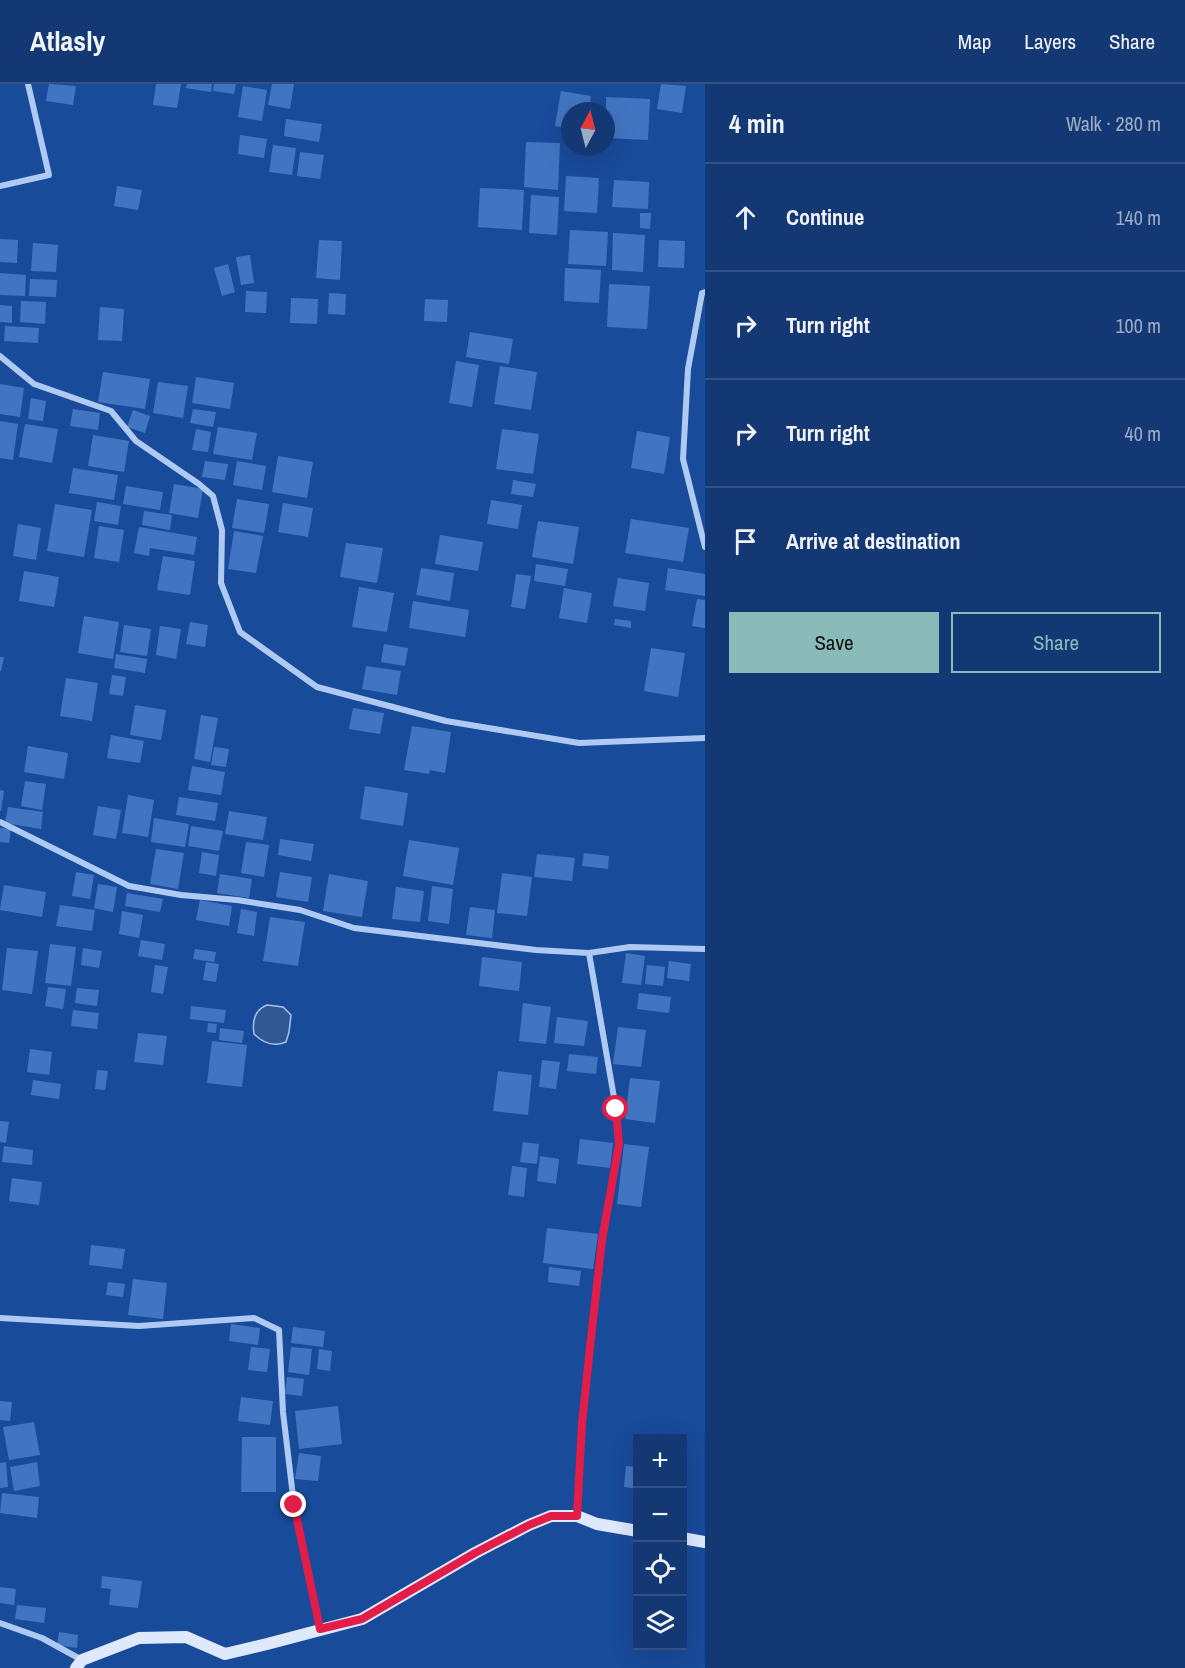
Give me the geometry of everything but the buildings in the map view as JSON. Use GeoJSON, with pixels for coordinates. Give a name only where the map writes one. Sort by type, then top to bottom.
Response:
{"type":"FeatureCollection","features":[{"type":"Feature","properties":{"kind":"street"},"geometry":{"type":"LineString","coordinates":[[0,186],[49,175],[28,84]]}},
{"type":"Feature","properties":{"kind":"street"},"geometry":{"type":"LineString","coordinates":[[705,292],[702,293],[688,369],[683,459],[705,547]]}},
{"type":"Feature","properties":{"kind":"street"},"geometry":{"type":"LineString","coordinates":[[0,356],[34,384],[111,411],[136,441],[213,496],[222,530],[221,583],[240,632],[317,687],[446,721],[579,743],[705,738]]}},
{"type":"Feature","properties":{"kind":"street"},"geometry":{"type":"LineString","coordinates":[[0,822],[129,886],[300,910],[354,928],[536,950],[589,953],[630,947],[705,949]]}},
{"type":"Feature","properties":{"kind":"street"},"geometry":{"type":"LineString","coordinates":[[577,1516],[582,1424],[602,1240],[619,1144],[616,1109],[589,953]]}},
{"type":"Feature","properties":{"kind":"street"},"geometry":{"type":"LineString","coordinates":[[0,1318],[139,1326],[254,1318],[279,1330],[283,1412],[294,1505],[320,1629]]}},
{"type":"Feature","properties":{"kind":"street"},"geometry":{"type":"LineString","coordinates":[[0,1623],[42,1638],[79,1664],[140,1638],[186,1637],[225,1654],[362,1619],[475,1553],[551,1516],[577,1516],[597,1524],[633,1530]]}},
{"type":"Feature","properties":{"kind":"street"},"geometry":{"type":"LineString","coordinates":[[687,1539],[705,1542]]}},
{"type":"Feature","properties":{"kind":"water"},"geometry":{"type":"Polygon","coordinates":[[[267,1005],[283,1007],[291,1015],[286,1042],[269,1043],[254,1034],[255,1017],[259,1010],[267,1005]]]}},
{"type":"Feature","properties":{"kind":"route"},"geometry":{"type":"LineString","coordinates":[[294,1505],[320,1629],[362,1619],[475,1553],[529,1525],[551,1516],[577,1516],[582,1424],[602,1240],[619,1144],[616,1109]]}}]}
